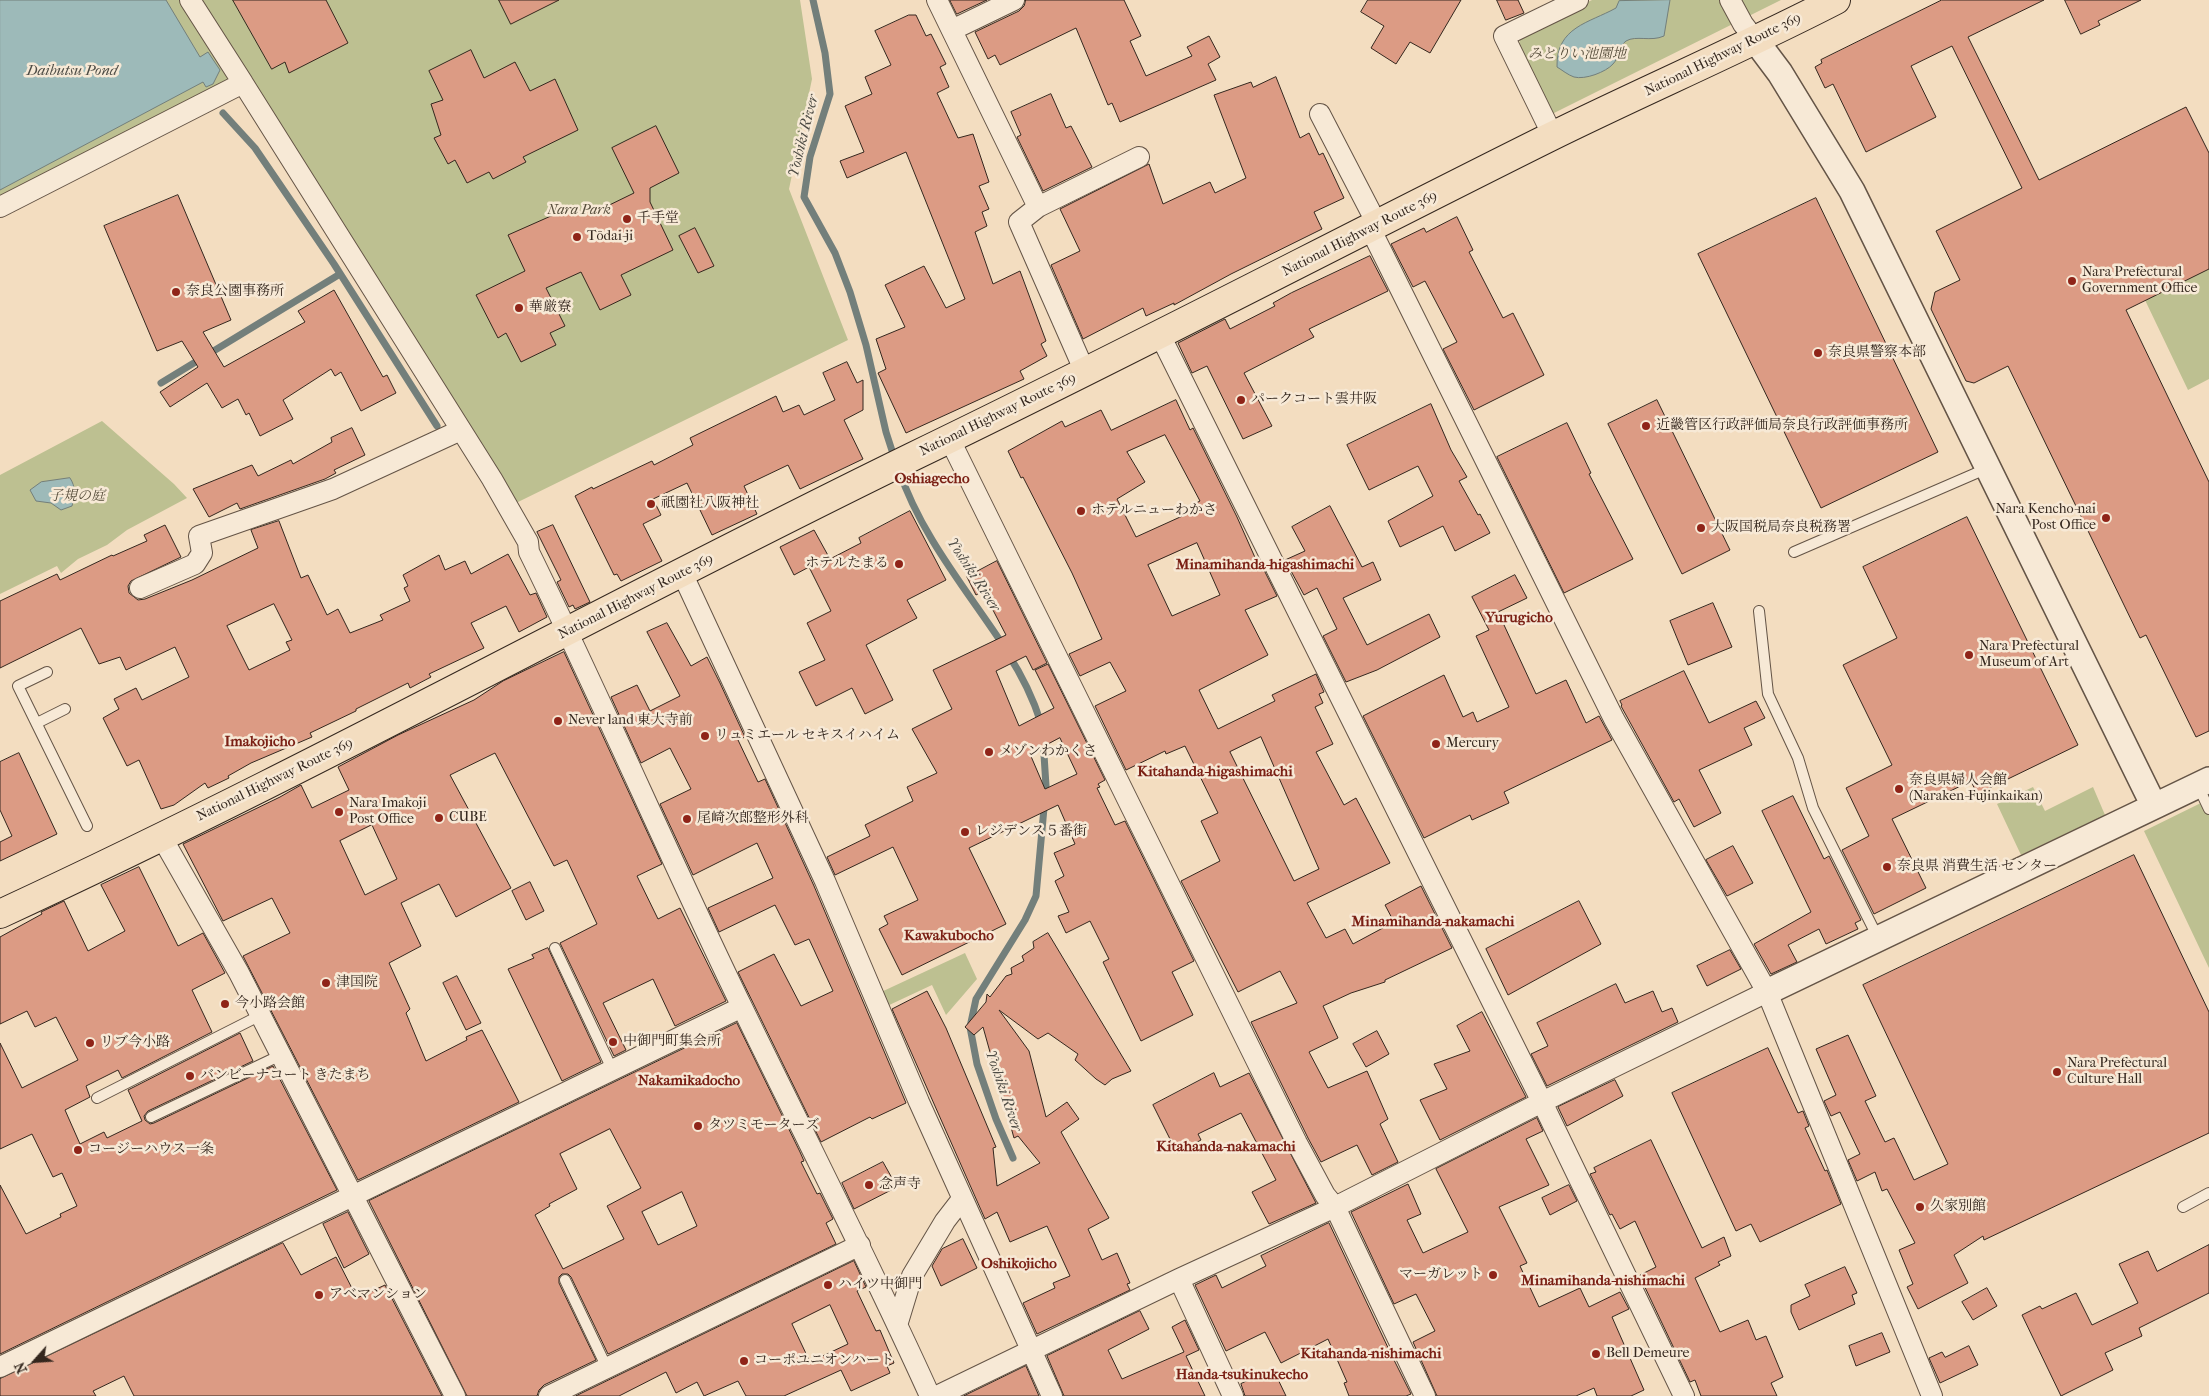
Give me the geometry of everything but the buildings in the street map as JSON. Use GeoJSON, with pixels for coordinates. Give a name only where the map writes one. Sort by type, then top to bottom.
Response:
{"type":"FeatureCollection","features":[{"type":"Feature","properties":{"kind":"highway","name":"National Highway Route 369"},"geometry":{"type":"LineString","coordinates":[[0,914],[386,725],[567,631],[912,457],[950,440],[1160,335],[1553,136],[1756,41],[1836,0]]}},
{"type":"Feature","properties":{"kind":"street"},"geometry":{"type":"LineString","coordinates":[[190,0],[461,430],[528,542],[529,552],[742,1007],[898,1322],[930,1396]]}},
{"type":"Feature","properties":{"kind":"street"},"geometry":{"type":"LineString","coordinates":[[937,0],[1038,207]]}},
{"type":"Feature","properties":{"kind":"street"},"geometry":{"type":"LineString","coordinates":[[952,30],[1014,0]]}},
{"type":"Feature","properties":{"kind":"street"},"geometry":{"type":"LineString","coordinates":[[1553,136],[1504,36],[1578,0]]}},
{"type":"Feature","properties":{"kind":"street"},"geometry":{"type":"LineString","coordinates":[[1730,0],[1743,24],[1780,73],[1852,191],[2154,806]]}},
{"type":"Feature","properties":{"kind":"street"},"geometry":{"type":"LineString","coordinates":[[0,207],[243,83]]}},
{"type":"Feature","properties":{"kind":"street"},"geometry":{"type":"LineString","coordinates":[[1320,114],[1614,719],[1767,992],[1932,1396]]}},
{"type":"Feature","properties":{"kind":"street"},"geometry":{"type":"LineString","coordinates":[[1085,372],[1019,222],[1038,207],[1139,157]]}},
{"type":"Feature","properties":{"kind":"street"},"geometry":{"type":"LineString","coordinates":[[1160,335],[1542,1102],[1684,1396]]}},
{"type":"Feature","properties":{"kind":"street"},"geometry":{"type":"LineString","coordinates":[[140,588],[195,564],[202,553],[199,536],[333,489],[461,430]]}},
{"type":"Feature","properties":{"kind":"street"},"geometry":{"type":"LineString","coordinates":[[950,440],[1297,1144],[1325,1195],[1335,1207],[1425,1396]]}},
{"type":"Feature","properties":{"kind":"street"},"geometry":{"type":"LineString","coordinates":[[682,573],[824,882],[962,1199],[1052,1396]]}},
{"type":"Feature","properties":{"kind":"street"},"geometry":{"type":"LineString","coordinates":[[937,1396],[1179,1279],[1335,1207],[1542,1102],[1767,992],[2203,783]]}},
{"type":"Feature","properties":{"kind":"street"},"geometry":{"type":"LineString","coordinates":[[161,836],[240,973],[455,1396]]}},
{"type":"Feature","properties":{"kind":"street"},"geometry":{"type":"LineString","coordinates":[[0,1367],[742,1007]]}},
{"type":"Feature","properties":{"kind":"street"},"geometry":{"type":"LineString","coordinates":[[898,1322],[912,1276],[945,1221],[962,1199]]}},
{"type":"Feature","properties":{"kind":"street"},"geometry":{"type":"LineString","coordinates":[[549,1396],[860,1245]]}},
{"type":"Feature","properties":{"kind":"street"},"geometry":{"type":"LineString","coordinates":[[1179,1279],[1232,1396]]}},
{"type":"Feature","properties":{"kind":"lane"},"geometry":{"type":"LineString","coordinates":[[1794,552],[1988,468]]}},
{"type":"Feature","properties":{"kind":"lane"},"geometry":{"type":"LineString","coordinates":[[1759,611],[1768,694],[1798,758],[1813,808],[1878,938]]}},
{"type":"Feature","properties":{"kind":"lane"},"geometry":{"type":"LineString","coordinates":[[47,672],[18,686],[87,826]]}},
{"type":"Feature","properties":{"kind":"lane"},"geometry":{"type":"LineString","coordinates":[[37,723],[65,709]]}},
{"type":"Feature","properties":{"kind":"lane"},"geometry":{"type":"LineString","coordinates":[[2203,783],[2209,809]]}},
{"type":"Feature","properties":{"kind":"lane"},"geometry":{"type":"LineString","coordinates":[[555,948],[612,1069]]}},
{"type":"Feature","properties":{"kind":"lane"},"geometry":{"type":"LineString","coordinates":[[97,1098],[261,1015]]}},
{"type":"Feature","properties":{"kind":"lane"},"geometry":{"type":"LineString","coordinates":[[151,1117],[282,1055]]}},
{"type":"Feature","properties":{"kind":"lane"},"geometry":{"type":"LineString","coordinates":[[2183,1207],[2209,1193]]}},
{"type":"Feature","properties":{"kind":"lane"},"geometry":{"type":"LineString","coordinates":[[565,1280],[607,1368]]}},
{"type":"Feature","properties":{"kind":"green space","name":"Nara Park"},"geometry":{"type":"Polygon","coordinates":[[[0,0],[800,0],[812,79],[789,189],[848,340],[516,503],[245,71],[0,196],[0,0]]]}},
{"type":"Feature","properties":{"kind":"green space","name":"みとりい池園地"},"geometry":{"type":"Polygon","coordinates":[[[1592,0],[1781,0],[1552,114],[1519,48],[1520,35],[1592,0]]]}},
{"type":"Feature","properties":{"kind":"green space"},"geometry":{"type":"Polygon","coordinates":[[[2209,269],[2209,379],[2188,390],[2145,300],[2209,269]]]}},
{"type":"Feature","properties":{"kind":"green space","name":"子規の庭"},"geometry":{"type":"Polygon","coordinates":[[[102,421],[174,484],[187,498],[127,530],[107,545],[78,559],[61,573],[57,566],[0,594],[0,475],[102,421]]]}},
{"type":"Feature","properties":{"kind":"green space"},"geometry":{"type":"Polygon","coordinates":[[[2033,787],[2045,811],[2093,787],[2105,815],[2021,855],[1997,804],[2033,787]]]}},
{"type":"Feature","properties":{"kind":"green space"},"geometry":{"type":"Polygon","coordinates":[[[2209,799],[2209,968],[2144,831],[2209,799]]]}},
{"type":"Feature","properties":{"kind":"green space"},"geometry":{"type":"Polygon","coordinates":[[[965,953],[977,979],[946,1015],[932,985],[885,1007],[879,993],[965,953]]]}},
{"type":"Feature","properties":{"kind":"water","name":"Daibutsu Pond"},"geometry":{"type":"Polygon","coordinates":[[[0,0],[166,0],[200,57],[208,52],[220,70],[213,84],[206,87],[203,82],[0,190],[0,0]]]}},
{"type":"Feature","properties":{"kind":"water"},"geometry":{"type":"Polygon","coordinates":[[[1670,0],[1664,36],[1626,41],[1622,45],[1613,64],[1595,75],[1574,77],[1557,67],[1558,54],[1562,43],[1568,35],[1576,28],[1616,8],[1619,1],[1670,0]]]}},
{"type":"Feature","properties":{"kind":"water"},"geometry":{"type":"Polygon","coordinates":[[[70,478],[74,491],[72,506],[61,510],[51,503],[36,501],[30,490],[41,482],[70,478]]]}},
{"type":"Feature","properties":{"kind":"waterway","name":"Yoshiki River"},"geometry":{"type":"LineString","coordinates":[[813,0],[825,53],[830,94],[810,157],[804,197],[835,253],[850,292],[866,345],[886,432],[895,460]]}},
{"type":"Feature","properties":{"kind":"waterway"},"geometry":{"type":"LineString","coordinates":[[223,113],[255,148],[334,264],[437,426]]}},
{"type":"Feature","properties":{"kind":"waterway"},"geometry":{"type":"LineString","coordinates":[[161,383],[340,274]]}},
{"type":"Feature","properties":{"kind":"waterway","name":"Yoshiki River"},"geometry":{"type":"LineString","coordinates":[[899,470],[908,494],[931,539],[1003,645]]}},
{"type":"Feature","properties":{"kind":"waterway","name":"Yoshiki River"},"geometry":{"type":"LineString","coordinates":[[1008,654],[1027,688],[1041,723]]}},
{"type":"Feature","properties":{"kind":"waterway","name":"Yoshiki River"},"geometry":{"type":"LineString","coordinates":[[1013,1158],[996,1119],[977,1064],[970,1027],[976,999],[1025,920],[1036,896],[1046,786],[1043,739]]}},
{"type":"Feature","properties":{"kind":"place","name":"千手堂"},"geometry":{"type":"Point","coordinates":[627,219]}},
{"type":"Feature","properties":{"kind":"place","name":"Tōdai-ji"},"geometry":{"type":"Point","coordinates":[577,237]}},
{"type":"Feature","properties":{"kind":"place","name":"Nara Prefectural Government Office"},"geometry":{"type":"Point","coordinates":[2072,281]}},
{"type":"Feature","properties":{"kind":"place","name":"奈良公園事務所"},"geometry":{"type":"Point","coordinates":[176,292]}},
{"type":"Feature","properties":{"kind":"place","name":"華厳寮"},"geometry":{"type":"Point","coordinates":[519,308]}},
{"type":"Feature","properties":{"kind":"place","name":"奈良県警察本部"},"geometry":{"type":"Point","coordinates":[1818,353]}},
{"type":"Feature","properties":{"kind":"place","name":"パークコート雲井阪"},"geometry":{"type":"Point","coordinates":[1241,400]}},
{"type":"Feature","properties":{"kind":"place","name":"近畿管区行政評価局奈良行政評価事務所"},"geometry":{"type":"Point","coordinates":[1646,426]}},
{"type":"Feature","properties":{"kind":"place","name":"祇園社八阪神社"},"geometry":{"type":"Point","coordinates":[651,504]}},
{"type":"Feature","properties":{"kind":"place","name":"ホテルニューわかさ"},"geometry":{"type":"Point","coordinates":[1081,511]}},
{"type":"Feature","properties":{"kind":"place","name":"Nara Kencho-nai Post Office"},"geometry":{"type":"Point","coordinates":[2106,518]}},
{"type":"Feature","properties":{"kind":"place","name":"大阪国税局奈良税務署"},"geometry":{"type":"Point","coordinates":[1701,528]}},
{"type":"Feature","properties":{"kind":"place","name":"ホテルたまる"},"geometry":{"type":"Point","coordinates":[899,564]}},
{"type":"Feature","properties":{"kind":"place","name":"Nara Prefectural Museum of Art"},"geometry":{"type":"Point","coordinates":[1969,655]}},
{"type":"Feature","properties":{"kind":"place","name":"Never land 東大寺前"},"geometry":{"type":"Point","coordinates":[558,721]}},
{"type":"Feature","properties":{"kind":"place","name":"リュミエール セキスイハイム"},"geometry":{"type":"Point","coordinates":[705,736]}},
{"type":"Feature","properties":{"kind":"place","name":"Mercury"},"geometry":{"type":"Point","coordinates":[1436,744]}},
{"type":"Feature","properties":{"kind":"place","name":"メゾンわかくさ"},"geometry":{"type":"Point","coordinates":[989,752]}},
{"type":"Feature","properties":{"kind":"place","name":"奈良県婦人会館 (Naraken-Fujinkaikan)"},"geometry":{"type":"Point","coordinates":[1899,789]}},
{"type":"Feature","properties":{"kind":"place","name":"Nara Imakoji Post Office"},"geometry":{"type":"Point","coordinates":[339,812]}},
{"type":"Feature","properties":{"kind":"place","name":"CUBE"},"geometry":{"type":"Point","coordinates":[439,818]}},
{"type":"Feature","properties":{"kind":"place","name":"尾崎次郎整形外科"},"geometry":{"type":"Point","coordinates":[687,819]}},
{"type":"Feature","properties":{"kind":"place","name":"レジデンス５番街"},"geometry":{"type":"Point","coordinates":[965,832]}},
{"type":"Feature","properties":{"kind":"place","name":"奈良県 消費生活 センター"},"geometry":{"type":"Point","coordinates":[1887,867]}},
{"type":"Feature","properties":{"kind":"place","name":"津国院"},"geometry":{"type":"Point","coordinates":[326,983]}},
{"type":"Feature","properties":{"kind":"place","name":"今小路会館"},"geometry":{"type":"Point","coordinates":[225,1004]}},
{"type":"Feature","properties":{"kind":"place","name":"中御門町集会所"},"geometry":{"type":"Point","coordinates":[613,1042]}},
{"type":"Feature","properties":{"kind":"place","name":"リブ今小路"},"geometry":{"type":"Point","coordinates":[90,1043]}},
{"type":"Feature","properties":{"kind":"place","name":"Nara Prefectural Culture Hall"},"geometry":{"type":"Point","coordinates":[2057,1072]}},
{"type":"Feature","properties":{"kind":"place","name":"バンビーナコート きたまち"},"geometry":{"type":"Point","coordinates":[190,1076]}},
{"type":"Feature","properties":{"kind":"place","name":"タツミモーターズ"},"geometry":{"type":"Point","coordinates":[698,1126]}},
{"type":"Feature","properties":{"kind":"place","name":"コージーハウス一条"},"geometry":{"type":"Point","coordinates":[78,1150]}},
{"type":"Feature","properties":{"kind":"place","name":"念声寺"},"geometry":{"type":"Point","coordinates":[869,1185]}},
{"type":"Feature","properties":{"kind":"place","name":"久家別館"},"geometry":{"type":"Point","coordinates":[1920,1207]}},
{"type":"Feature","properties":{"kind":"place","name":"マーガレット"},"geometry":{"type":"Point","coordinates":[1493,1275]}},
{"type":"Feature","properties":{"kind":"place","name":"ハイツ中御門"},"geometry":{"type":"Point","coordinates":[828,1285]}},
{"type":"Feature","properties":{"kind":"place","name":"アベマンション"},"geometry":{"type":"Point","coordinates":[319,1295]}},
{"type":"Feature","properties":{"kind":"place","name":"Bell Demeure"},"geometry":{"type":"Point","coordinates":[1596,1354]}},
{"type":"Feature","properties":{"kind":"place","name":"コーポユニオンハート"},"geometry":{"type":"Point","coordinates":[744,1361]}},
{"type":"Feature","properties":{"kind":"district","name":"Oshiagecho"},"geometry":{"type":"Point","coordinates":[932,479]}},
{"type":"Feature","properties":{"kind":"district","name":"Minamihanda-higashimachi"},"geometry":{"type":"Point","coordinates":[1265,565]}},
{"type":"Feature","properties":{"kind":"district","name":"Yurugicho"},"geometry":{"type":"Point","coordinates":[1519,618]}},
{"type":"Feature","properties":{"kind":"district","name":"Imakojicho"},"geometry":{"type":"Point","coordinates":[260,742]}},
{"type":"Feature","properties":{"kind":"district","name":"Kitahanda-higashimachi"},"geometry":{"type":"Point","coordinates":[1215,772]}},
{"type":"Feature","properties":{"kind":"district","name":"Minamihanda-nakamachi"},"geometry":{"type":"Point","coordinates":[1433,922]}},
{"type":"Feature","properties":{"kind":"district","name":"Kawakubocho"},"geometry":{"type":"Point","coordinates":[949,936]}},
{"type":"Feature","properties":{"kind":"district","name":"Nakamikadocho"},"geometry":{"type":"Point","coordinates":[689,1081]}},
{"type":"Feature","properties":{"kind":"district","name":"Kitahanda-nakamachi"},"geometry":{"type":"Point","coordinates":[1226,1147]}},
{"type":"Feature","properties":{"kind":"district","name":"Oshikojicho"},"geometry":{"type":"Point","coordinates":[1019,1264]}},
{"type":"Feature","properties":{"kind":"district","name":"Minamihanda-nishimachi"},"geometry":{"type":"Point","coordinates":[1603,1281]}},
{"type":"Feature","properties":{"kind":"district","name":"Kitahanda-nishimachi"},"geometry":{"type":"Point","coordinates":[1371,1354]}},
{"type":"Feature","properties":{"kind":"district","name":"Handa-tsukinukecho"},"geometry":{"type":"Point","coordinates":[1242,1375]}}]}
